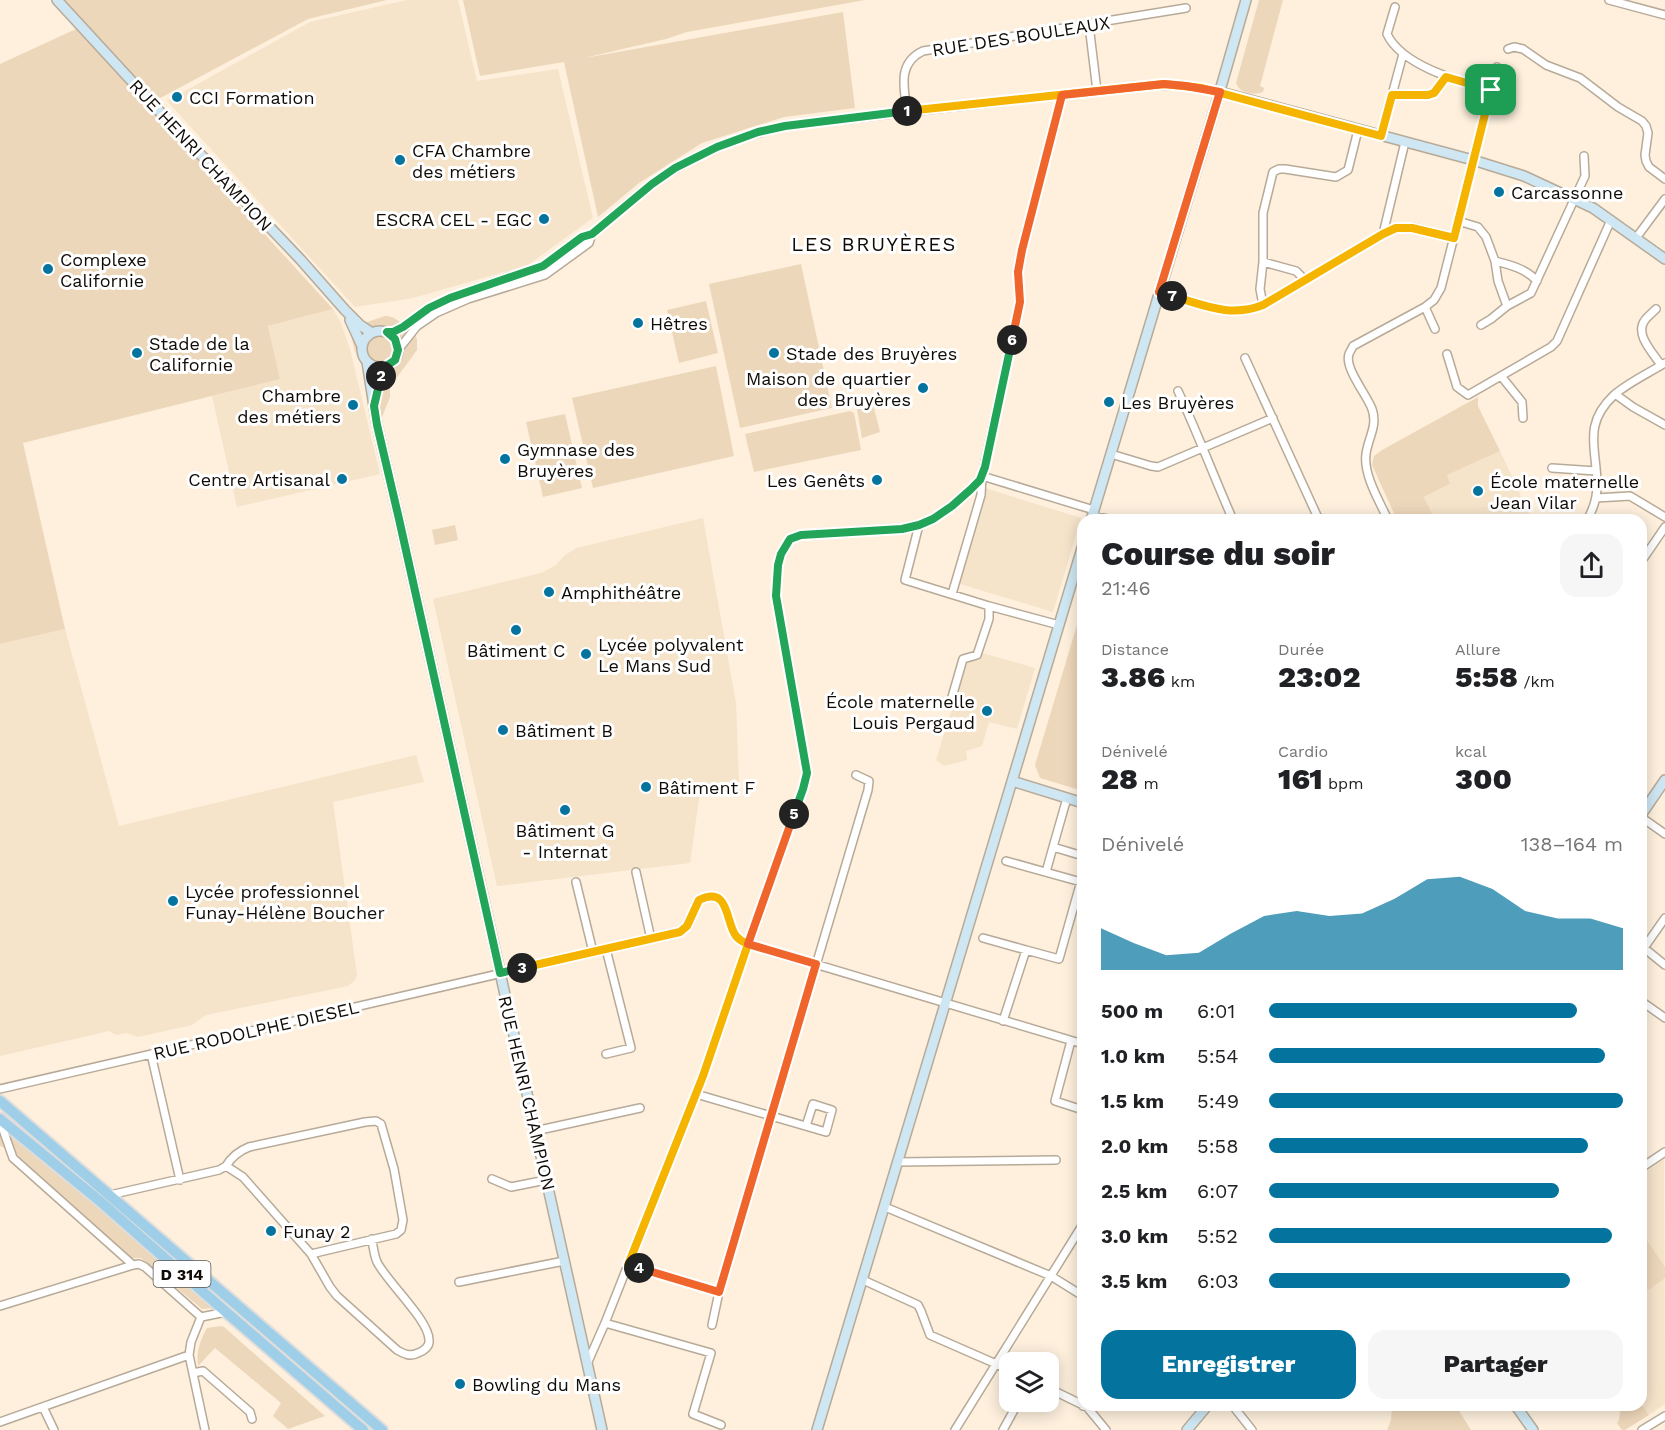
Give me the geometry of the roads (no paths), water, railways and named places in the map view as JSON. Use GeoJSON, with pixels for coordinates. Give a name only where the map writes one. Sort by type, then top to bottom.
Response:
{"type":"FeatureCollection","features":[{"type":"Feature","properties":{"kind":"main road","name":"D 314"},"geometry":{"type":"LineString","coordinates":[[2,1103],[382,1430]]}},
{"type":"Feature","properties":{"kind":"main road","name":"D 314"},"geometry":{"type":"LineString","coordinates":[[0,1120],[101,1202],[363,1430]]}},
{"type":"Feature","properties":{"kind":"street","name":"RUE HENRI CHAMPION"},"geometry":{"type":"LineString","coordinates":[[57,0],[360,326],[372,333]]}},
{"type":"Feature","properties":{"kind":"street"},"geometry":{"type":"LineString","coordinates":[[1093,514],[1246,0]]}},
{"type":"Feature","properties":{"kind":"street"},"geometry":{"type":"LineString","coordinates":[[1609,0],[1665,15]]}},
{"type":"Feature","properties":{"kind":"street"},"geometry":{"type":"LineString","coordinates":[[1395,7],[1387,34],[1392,44],[1402,54],[1446,77],[1491,90]]}},
{"type":"Feature","properties":{"kind":"street","name":"RUE DES BOULEAUX"},"geometry":{"type":"LineString","coordinates":[[907,111],[905,70],[908,62],[923,51],[1186,8]]}},
{"type":"Feature","properties":{"kind":"street"},"geometry":{"type":"LineString","coordinates":[[1089,25],[1097,91]]}},
{"type":"Feature","properties":{"kind":"street"},"geometry":{"type":"LineString","coordinates":[[1508,49],[1514,47],[1523,49],[1546,65],[1580,78],[1618,107],[1642,121],[1648,133],[1646,161],[1665,179]]}},
{"type":"Feature","properties":{"kind":"street"},"geometry":{"type":"LineString","coordinates":[[1381,136],[1402,54]]}},
{"type":"Feature","properties":{"kind":"street"},"geometry":{"type":"LineString","coordinates":[[1385,514],[1366,466],[1366,454],[1374,427],[1374,418],[1371,407],[1348,364],[1348,355],[1353,346],[1425,308],[1434,300],[1441,288],[1497,67]]}},
{"type":"Feature","properties":{"kind":"street"},"geometry":{"type":"LineString","coordinates":[[1392,95],[1434,93],[1446,77]]}},
{"type":"Feature","properties":{"kind":"street"},"geometry":{"type":"LineString","coordinates":[[592,234],[589,243],[544,275],[468,298],[436,313],[417,327],[398,350],[395,360],[385,367],[375,367],[367,362],[362,354],[362,346],[372,333],[393,332],[429,308],[450,298],[543,266],[582,237],[592,234],[668,174],[717,147],[758,132],[785,126],[907,111],[1164,84],[1220,92],[1473,160],[1524,176],[1574,199],[1611,220],[1665,259]]}},
{"type":"Feature","properties":{"kind":"street"},"geometry":{"type":"LineString","coordinates":[[952,594],[981,495],[982,476],[1020,302],[1018,272],[1022,250],[1062,95]]}},
{"type":"Feature","properties":{"kind":"street"},"geometry":{"type":"LineString","coordinates":[[1263,305],[1260,289],[1263,262],[1263,213],[1273,172],[1285,169],[1341,176],[1348,170],[1358,130]]}},
{"type":"Feature","properties":{"kind":"street"},"geometry":{"type":"LineString","coordinates":[[1383,234],[1405,142]]}},
{"type":"Feature","properties":{"kind":"street"},"geometry":{"type":"LineString","coordinates":[[1481,325],[1507,306],[1531,293],[1585,176],[1584,156]]}},
{"type":"Feature","properties":{"kind":"street"},"geometry":{"type":"LineString","coordinates":[[1636,238],[1665,199]]}},
{"type":"Feature","properties":{"kind":"street"},"geometry":{"type":"LineString","coordinates":[[1447,354],[1457,387],[1468,395],[1551,347],[1557,341],[1611,220]]}},
{"type":"Feature","properties":{"kind":"street"},"geometry":{"type":"LineString","coordinates":[[1458,221],[1478,227],[1486,237],[1507,306]]}},
{"type":"Feature","properties":{"kind":"street"},"geometry":{"type":"LineString","coordinates":[[1159,292],[1227,311],[1251,310],[1396,228],[1412,228],[1454,238]]}},
{"type":"Feature","properties":{"kind":"street"},"geometry":{"type":"LineString","coordinates":[[1495,261],[1517,267],[1537,281]]}},
{"type":"Feature","properties":{"kind":"street"},"geometry":{"type":"LineString","coordinates":[[1263,262],[1296,271],[1305,280]]}},
{"type":"Feature","properties":{"kind":"street"},"geometry":{"type":"LineString","coordinates":[[1425,308],[1435,329]]}},
{"type":"Feature","properties":{"kind":"street"},"geometry":{"type":"LineString","coordinates":[[1589,514],[1596,498],[1597,484],[1593,446],[1595,426],[1601,411],[1615,394],[1663,364],[1643,338],[1641,330],[1643,322],[1656,309]]}},
{"type":"Feature","properties":{"kind":"street","name":"RUE HENRI CHAMPION"},"geometry":{"type":"LineString","coordinates":[[345,310],[362,346]]}},
{"type":"Feature","properties":{"kind":"street"},"geometry":{"type":"LineString","coordinates":[[387,332],[395,339],[398,350]]}},
{"type":"Feature","properties":{"kind":"street"},"geometry":{"type":"LineString","coordinates":[[1245,358],[1316,514]]}},
{"type":"Feature","properties":{"kind":"street","name":"RUE HENRI CHAMPION"},"geometry":{"type":"LineString","coordinates":[[367,362],[374,406],[602,1430]]}},
{"type":"Feature","properties":{"kind":"street","name":"RUE HENRI CHAMPION"},"geometry":{"type":"LineString","coordinates":[[374,406],[385,367]]}},
{"type":"Feature","properties":{"kind":"street"},"geometry":{"type":"LineString","coordinates":[[1501,376],[1522,402],[1523,418]]}},
{"type":"Feature","properties":{"kind":"street"},"geometry":{"type":"LineString","coordinates":[[1178,391],[1201,440],[1207,460],[1230,514]]}},
{"type":"Feature","properties":{"kind":"street"},"geometry":{"type":"LineString","coordinates":[[1615,394],[1665,425]]}},
{"type":"Feature","properties":{"kind":"street"},"geometry":{"type":"LineString","coordinates":[[1111,454],[1158,467],[1273,418]]}},
{"type":"Feature","properties":{"kind":"street"},"geometry":{"type":"LineString","coordinates":[[1552,468],[1596,471]]}},
{"type":"Feature","properties":{"kind":"street"},"geometry":{"type":"LineString","coordinates":[[982,476],[1086,514]]}},
{"type":"Feature","properties":{"kind":"street"},"geometry":{"type":"LineString","coordinates":[[587,1364],[696,1094],[807,773],[776,596],[781,554],[790,539],[801,535],[902,529],[919,525],[952,506],[982,476]]}},
{"type":"Feature","properties":{"kind":"street"},"geometry":{"type":"LineString","coordinates":[[1596,498],[1630,496],[1665,517]]}},
{"type":"Feature","properties":{"kind":"street"},"geometry":{"type":"LineString","coordinates":[[919,525],[905,580],[1059,625]]}},
{"type":"Feature","properties":{"kind":"street"},"geometry":{"type":"LineString","coordinates":[[1647,553],[1665,527]]}},
{"type":"Feature","properties":{"kind":"street"},"geometry":{"type":"LineString","coordinates":[[817,1430],[1077,565]]}},
{"type":"Feature","properties":{"kind":"street"},"geometry":{"type":"LineString","coordinates":[[950,704],[963,659],[977,655],[989,619],[989,606]]}},
{"type":"Feature","properties":{"kind":"street"},"geometry":{"type":"LineString","coordinates":[[712,1325],[719,1292],[867,790],[869,781],[856,775]]}},
{"type":"Feature","properties":{"kind":"street"},"geometry":{"type":"LineString","coordinates":[[1647,807],[1665,780]]}},
{"type":"Feature","properties":{"kind":"street"},"geometry":{"type":"LineString","coordinates":[[1012,781],[1077,800]]}},
{"type":"Feature","properties":{"kind":"street"},"geometry":{"type":"LineString","coordinates":[[1046,872],[1067,798]]}},
{"type":"Feature","properties":{"kind":"street"},"geometry":{"type":"LineString","coordinates":[[1647,820],[1665,834]]}},
{"type":"Feature","properties":{"kind":"street"},"geometry":{"type":"LineString","coordinates":[[1053,847],[1077,854]]}},
{"type":"Feature","properties":{"kind":"street"},"geometry":{"type":"LineString","coordinates":[[1006,861],[1046,872],[1077,877]]}},
{"type":"Feature","properties":{"kind":"street"},"geometry":{"type":"LineString","coordinates":[[636,872],[651,939]]}},
{"type":"Feature","properties":{"kind":"street"},"geometry":{"type":"LineString","coordinates":[[576,882],[593,952]]}},
{"type":"Feature","properties":{"kind":"street"},"geometry":{"type":"LineString","coordinates":[[983,938],[1059,959],[1077,896]]}},
{"type":"Feature","properties":{"kind":"street","name":"RUE RODOLPHE DIESEL"},"geometry":{"type":"LineString","coordinates":[[0,1087],[680,932],[687,926],[699,900],[706,897],[724,902],[734,934],[748,944]]}},
{"type":"Feature","properties":{"kind":"street"},"geometry":{"type":"LineString","coordinates":[[1647,944],[1665,918]]}},
{"type":"Feature","properties":{"kind":"street"},"geometry":{"type":"LineString","coordinates":[[748,944],[1077,1042]]}},
{"type":"Feature","properties":{"kind":"street"},"geometry":{"type":"LineString","coordinates":[[606,949],[631,1048],[606,1054]]}},
{"type":"Feature","properties":{"kind":"street"},"geometry":{"type":"LineString","coordinates":[[1003,1021],[1026,950]]}},
{"type":"Feature","properties":{"kind":"street"},"geometry":{"type":"LineString","coordinates":[[1647,950],[1665,965]]}},
{"type":"Feature","properties":{"kind":"street"},"geometry":{"type":"LineString","coordinates":[[1647,1005],[1665,1018]]}},
{"type":"Feature","properties":{"kind":"street"},"geometry":{"type":"LineString","coordinates":[[1071,1041],[1055,1101],[1077,1108]]}},
{"type":"Feature","properties":{"kind":"street"},"geometry":{"type":"LineString","coordinates":[[151,1054],[180,1180]]}},
{"type":"Feature","properties":{"kind":"street"},"geometry":{"type":"LineString","coordinates":[[696,1094],[826,1132],[832,1110],[813,1104],[806,1126]]}},
{"type":"Feature","properties":{"kind":"street"},"geometry":{"type":"LineString","coordinates":[[535,1131],[640,1108]]}},
{"type":"Feature","properties":{"kind":"street"},"geometry":{"type":"LineString","coordinates":[[0,1120],[13,1158],[133,1265]]}},
{"type":"Feature","properties":{"kind":"street"},"geometry":{"type":"LineString","coordinates":[[110,1195],[219,1170],[226,1166],[239,1151],[265,1143],[376,1121],[381,1124],[393,1169],[403,1220],[401,1230],[396,1234],[311,1254]]}},
{"type":"Feature","properties":{"kind":"street"},"geometry":{"type":"LineString","coordinates":[[1647,1164],[1665,1152]]}},
{"type":"Feature","properties":{"kind":"street"},"geometry":{"type":"LineString","coordinates":[[898,1162],[1056,1160]]}},
{"type":"Feature","properties":{"kind":"street"},"geometry":{"type":"LineString","coordinates":[[226,1166],[243,1177],[311,1254],[337,1296],[397,1350],[404,1355],[413,1356],[428,1346],[427,1333],[419,1317],[384,1274],[376,1260],[372,1239]]}},
{"type":"Feature","properties":{"kind":"street"},"geometry":{"type":"LineString","coordinates":[[492,1179],[511,1187],[546,1180]]}},
{"type":"Feature","properties":{"kind":"street"},"geometry":{"type":"LineString","coordinates":[[885,1207],[1051,1276],[1077,1292]]}},
{"type":"Feature","properties":{"kind":"street"},"geometry":{"type":"LineString","coordinates":[[955,1430],[1077,1234]]}},
{"type":"Feature","properties":{"kind":"street"},"geometry":{"type":"LineString","coordinates":[[459,1282],[564,1261]]}},
{"type":"Feature","properties":{"kind":"street"},"geometry":{"type":"LineString","coordinates":[[0,1306],[139,1264],[201,1317]]}},
{"type":"Feature","properties":{"kind":"street"},"geometry":{"type":"LineString","coordinates":[[628,1265],[719,1292]]}},
{"type":"Feature","properties":{"kind":"street"},"geometry":{"type":"LineString","coordinates":[[863,1280],[918,1305],[930,1335],[999,1365]]}},
{"type":"Feature","properties":{"kind":"street"},"geometry":{"type":"LineString","coordinates":[[201,1317],[226,1312]]}},
{"type":"Feature","properties":{"kind":"street"},"geometry":{"type":"LineString","coordinates":[[201,1317],[191,1342],[189,1355],[205,1430]]}},
{"type":"Feature","properties":{"kind":"street"},"geometry":{"type":"LineString","coordinates":[[605,1323],[711,1353],[693,1414],[721,1425]]}},
{"type":"Feature","properties":{"kind":"street"},"geometry":{"type":"LineString","coordinates":[[0,1422],[189,1355]]}},
{"type":"Feature","properties":{"kind":"street"},"geometry":{"type":"LineString","coordinates":[[193,1373],[203,1371],[249,1412],[252,1419]]}},
{"type":"Feature","properties":{"kind":"street"},"geometry":{"type":"LineString","coordinates":[[1059,1393],[1077,1402]]}},
{"type":"Feature","properties":{"kind":"street"},"geometry":{"type":"LineString","coordinates":[[43,1407],[54,1430]]}},
{"type":"Feature","properties":{"kind":"street"},"geometry":{"type":"LineString","coordinates":[[1090,1411],[1106,1430]]}},
{"type":"Feature","properties":{"kind":"street"},"geometry":{"type":"LineString","coordinates":[[1187,1430],[1203,1411]]}},
{"type":"Feature","properties":{"kind":"street"},"geometry":{"type":"LineString","coordinates":[[1237,1411],[1252,1430]]}},
{"type":"Feature","properties":{"kind":"street"},"geometry":{"type":"LineString","coordinates":[[1520,1411],[1533,1430]]}},
{"type":"Feature","properties":{"kind":"street"},"geometry":{"type":"LineString","coordinates":[[1003,1430],[1013,1412]]}},
{"type":"Feature","properties":{"kind":"street"},"geometry":{"type":"LineString","coordinates":[[1642,1430],[1665,1416]]}},
{"type":"Feature","properties":{"kind":"place","name":"CCI Formation"},"geometry":{"type":"Point","coordinates":[177,97]}},
{"type":"Feature","properties":{"kind":"place","name":"CFA Chambre des métiers"},"geometry":{"type":"Point","coordinates":[400,160]}},
{"type":"Feature","properties":{"kind":"place","name":"Carcassonne"},"geometry":{"type":"Point","coordinates":[1499,192]}},
{"type":"Feature","properties":{"kind":"place","name":"ESCRA CEL - EGC"},"geometry":{"type":"Point","coordinates":[544,219]}},
{"type":"Feature","properties":{"kind":"place","name":"Complexe Californie"},"geometry":{"type":"Point","coordinates":[48,269]}},
{"type":"Feature","properties":{"kind":"place","name":"Hêtres"},"geometry":{"type":"Point","coordinates":[638,323]}},
{"type":"Feature","properties":{"kind":"place","name":"Stade de la Californie"},"geometry":{"type":"Point","coordinates":[137,353]}},
{"type":"Feature","properties":{"kind":"place","name":"Stade des Bruyères"},"geometry":{"type":"Point","coordinates":[774,353]}},
{"type":"Feature","properties":{"kind":"place","name":"Maison de quartier des Bruyères"},"geometry":{"type":"Point","coordinates":[923,388]}},
{"type":"Feature","properties":{"kind":"place","name":"Les Bruyères"},"geometry":{"type":"Point","coordinates":[1109,402]}},
{"type":"Feature","properties":{"kind":"place","name":"Chambre des métiers"},"geometry":{"type":"Point","coordinates":[353,405]}},
{"type":"Feature","properties":{"kind":"place","name":"Gymnase des Bruyères"},"geometry":{"type":"Point","coordinates":[505,459]}},
{"type":"Feature","properties":{"kind":"place","name":"Centre Artisanal"},"geometry":{"type":"Point","coordinates":[342,479]}},
{"type":"Feature","properties":{"kind":"place","name":"Les Genêts"},"geometry":{"type":"Point","coordinates":[877,480]}},
{"type":"Feature","properties":{"kind":"place","name":"École maternelle Jean Vilar"},"geometry":{"type":"Point","coordinates":[1478,491]}},
{"type":"Feature","properties":{"kind":"place","name":"Amphithéâtre"},"geometry":{"type":"Point","coordinates":[549,592]}},
{"type":"Feature","properties":{"kind":"place","name":"Bâtiment C"},"geometry":{"type":"Point","coordinates":[516,630]}},
{"type":"Feature","properties":{"kind":"place","name":"Lycée polyvalent Le Mans Sud"},"geometry":{"type":"Point","coordinates":[586,654]}},
{"type":"Feature","properties":{"kind":"place","name":"École maternelle Louis Pergaud"},"geometry":{"type":"Point","coordinates":[987,711]}},
{"type":"Feature","properties":{"kind":"place","name":"Bâtiment B"},"geometry":{"type":"Point","coordinates":[503,730]}},
{"type":"Feature","properties":{"kind":"place","name":"Bâtiment F"},"geometry":{"type":"Point","coordinates":[646,787]}},
{"type":"Feature","properties":{"kind":"place","name":"Bâtiment G - Internat"},"geometry":{"type":"Point","coordinates":[565,810]}},
{"type":"Feature","properties":{"kind":"place","name":"Lycée professionnel Funay-Hélène Boucher"},"geometry":{"type":"Point","coordinates":[173,901]}},
{"type":"Feature","properties":{"kind":"place","name":"Funay 2"},"geometry":{"type":"Point","coordinates":[271,1231]}},
{"type":"Feature","properties":{"kind":"place","name":"Bowling du Mans"},"geometry":{"type":"Point","coordinates":[460,1384]}},
{"type":"Feature","properties":{"kind":"district","name":"LES BRUYÈRES"},"geometry":{"type":"Point","coordinates":[874,244]}}]}
